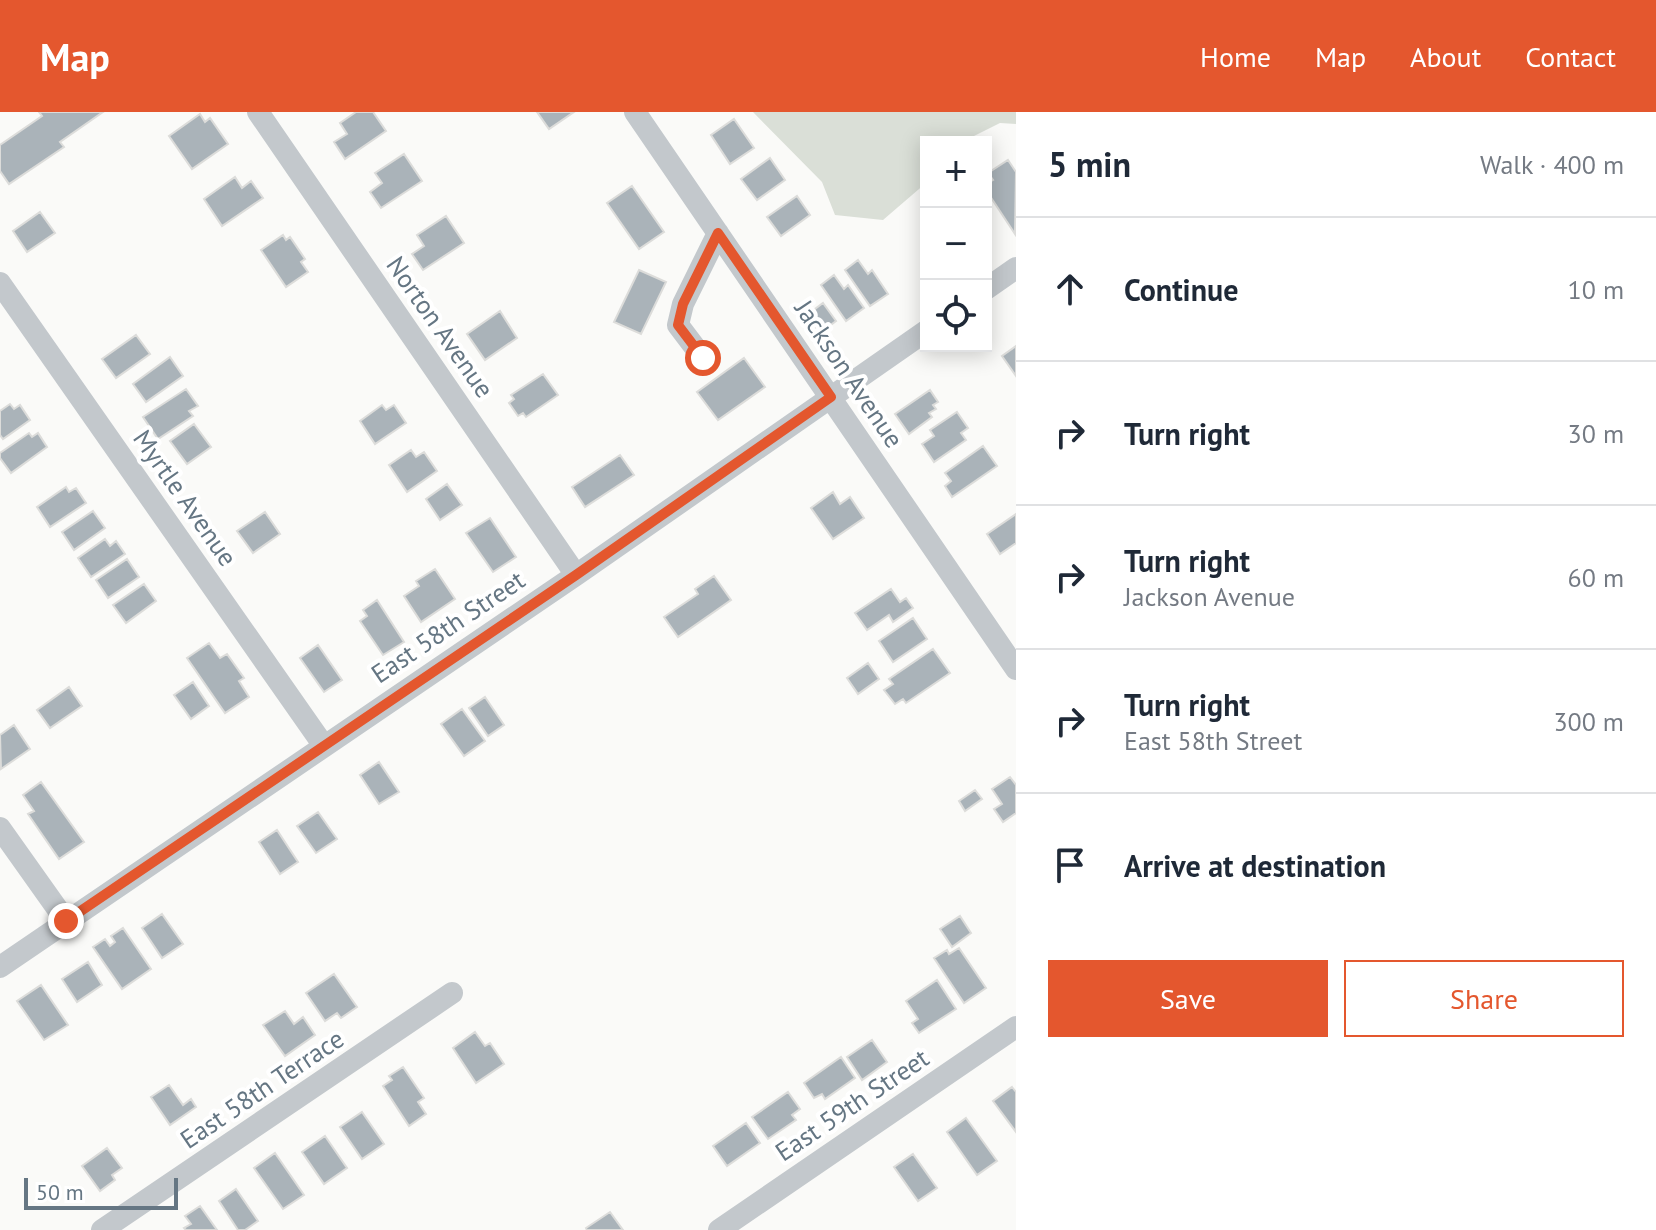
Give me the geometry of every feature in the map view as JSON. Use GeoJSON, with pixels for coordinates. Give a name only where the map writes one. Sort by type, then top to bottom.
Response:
{"type":"FeatureCollection","features":[{"type":"Feature","properties":{"kind":"street","name":"Norton Avenue"},"geometry":{"type":"LineString","coordinates":[[258,112],[576,575]]}},
{"type":"Feature","properties":{"kind":"street","name":"Jackson Avenue"},"geometry":{"type":"LineString","coordinates":[[635,112],[1016,669]]}},
{"type":"Feature","properties":{"kind":"street"},"geometry":{"type":"LineString","coordinates":[[703,358],[678,325],[683,304],[718,233]]}},
{"type":"Feature","properties":{"kind":"street"},"geometry":{"type":"LineString","coordinates":[[992,285],[1016,268]]}},
{"type":"Feature","properties":{"kind":"street","name":"Myrtle Avenue"},"geometry":{"type":"LineString","coordinates":[[0,283],[324,746]]}},
{"type":"Feature","properties":{"kind":"street","name":"East 58th Street"},"geometry":{"type":"LineString","coordinates":[[0,967],[576,575],[920,335]]}},
{"type":"Feature","properties":{"kind":"street"},"geometry":{"type":"LineString","coordinates":[[0,828],[66,921]]}},
{"type":"Feature","properties":{"kind":"street","name":"East 58th Terrace"},"geometry":{"type":"LineString","coordinates":[[102,1230],[452,993]]}},
{"type":"Feature","properties":{"kind":"street","name":"East 59th Street"},"geometry":{"type":"LineString","coordinates":[[719,1230],[1016,1027]]}},
{"type":"Feature","properties":{"kind":"shaded area"},"geometry":{"type":"Polygon","coordinates":[[[753,112],[1016,112],[1016,124],[1000,123],[974,136],[920,136],[920,188],[883,220],[835,215],[822,182],[753,112]]]}},
{"type":"Feature","properties":{"kind":"building"},"geometry":{"type":"Polygon","coordinates":[[[39,112],[103,112],[60,142],[64,147],[9,184],[0,171],[0,145],[42,116],[39,112]]]}},
{"type":"Feature","properties":{"kind":"building"},"geometry":{"type":"Polygon","coordinates":[[[356,112],[373,112],[386,131],[345,159],[334,142],[347,134],[340,123],[356,112]]]}},
{"type":"Feature","properties":{"kind":"building"},"geometry":{"type":"Polygon","coordinates":[[[537,112],[574,112],[549,129],[537,112]]]}},
{"type":"Feature","properties":{"kind":"building"},"geometry":{"type":"Polygon","coordinates":[[[200,114],[205,122],[210,118],[228,144],[192,169],[169,136],[200,114]]]}},
{"type":"Feature","properties":{"kind":"building"},"geometry":{"type":"Polygon","coordinates":[[[734,119],[754,148],[730,164],[711,135],[734,119]]]}},
{"type":"Feature","properties":{"kind":"building"},"geometry":{"type":"Polygon","coordinates":[[[404,154],[422,181],[381,208],[370,192],[382,183],[375,173],[404,154]]]}},
{"type":"Feature","properties":{"kind":"building"},"geometry":{"type":"Polygon","coordinates":[[[770,158],[785,180],[757,200],[741,179],[770,158]]]}},
{"type":"Feature","properties":{"kind":"building"},"geometry":{"type":"Polygon","coordinates":[[[1008,160],[1016,172],[1015,234],[992,199],[992,170],[1008,160]]]}},
{"type":"Feature","properties":{"kind":"building"},"geometry":{"type":"Polygon","coordinates":[[[235,177],[242,188],[251,181],[263,198],[222,226],[204,199],[235,177]]]}},
{"type":"Feature","properties":{"kind":"building"},"geometry":{"type":"Polygon","coordinates":[[[632,186],[664,232],[639,249],[607,203],[632,186]]]}},
{"type":"Feature","properties":{"kind":"building"},"geometry":{"type":"Polygon","coordinates":[[[797,196],[810,215],[781,236],[767,217],[797,196]]]}},
{"type":"Feature","properties":{"kind":"building"},"geometry":{"type":"Polygon","coordinates":[[[40,212],[55,233],[27,252],[13,231],[40,212]]]}},
{"type":"Feature","properties":{"kind":"building"},"geometry":{"type":"Polygon","coordinates":[[[446,216],[464,243],[423,270],[412,254],[424,246],[417,235],[446,216]]]}},
{"type":"Feature","properties":{"kind":"building"},"geometry":{"type":"Polygon","coordinates":[[[283,235],[286,240],[290,237],[305,259],[301,262],[308,272],[286,287],[261,250],[283,235]]]}},
{"type":"Feature","properties":{"kind":"building"},"geometry":{"type":"Polygon","coordinates":[[[858,260],[868,274],[872,270],[888,294],[870,306],[845,270],[858,260]]]}},
{"type":"Feature","properties":{"kind":"building"},"geometry":{"type":"Polygon","coordinates":[[[639,270],[666,282],[641,334],[614,322],[639,270]]]}},
{"type":"Feature","properties":{"kind":"building"},"geometry":{"type":"Polygon","coordinates":[[[834,275],[844,289],[848,285],[864,308],[846,321],[821,285],[834,275]]]}},
{"type":"Feature","properties":{"kind":"building"},"geometry":{"type":"Polygon","coordinates":[[[823,303],[836,321],[820,333],[807,315],[823,303]]]}},
{"type":"Feature","properties":{"kind":"building"},"geometry":{"type":"Polygon","coordinates":[[[500,311],[517,338],[485,360],[467,334],[500,311]]]}},
{"type":"Feature","properties":{"kind":"building"},"geometry":{"type":"Polygon","coordinates":[[[136,335],[150,354],[116,378],[102,359],[136,335]]]}},
{"type":"Feature","properties":{"kind":"building"},"geometry":{"type":"Polygon","coordinates":[[[1016,346],[1016,376],[1002,356],[1016,346]]]}},
{"type":"Feature","properties":{"kind":"building"},"geometry":{"type":"Polygon","coordinates":[[[170,357],[183,376],[146,402],[133,384],[170,357]]]}},
{"type":"Feature","properties":{"kind":"building"},"geometry":{"type":"Polygon","coordinates":[[[744,358],[765,387],[718,420],[697,392],[744,358]]]}},
{"type":"Feature","properties":{"kind":"building"},"geometry":{"type":"Polygon","coordinates":[[[543,374],[558,395],[526,417],[523,413],[518,416],[509,403],[514,399],[511,395],[543,374]]]}},
{"type":"Feature","properties":{"kind":"building"},"geometry":{"type":"Polygon","coordinates":[[[186,389],[198,406],[189,411],[193,416],[158,439],[143,417],[186,389]]]}},
{"type":"Feature","properties":{"kind":"building"},"geometry":{"type":"Polygon","coordinates":[[[930,390],[938,402],[933,405],[936,409],[929,413],[932,417],[909,434],[895,414],[930,390]]]}},
{"type":"Feature","properties":{"kind":"building"},"geometry":{"type":"Polygon","coordinates":[[[10,404],[14,409],[20,405],[30,420],[3,439],[0,435],[0,411],[10,404]]]}},
{"type":"Feature","properties":{"kind":"building"},"geometry":{"type":"Polygon","coordinates":[[[382,405],[386,410],[394,405],[406,423],[375,444],[360,421],[382,405]]]}},
{"type":"Feature","properties":{"kind":"building"},"geometry":{"type":"Polygon","coordinates":[[[957,412],[968,428],[961,433],[966,440],[934,462],[922,444],[934,436],[930,430],[957,412]]]}},
{"type":"Feature","properties":{"kind":"building"},"geometry":{"type":"Polygon","coordinates":[[[194,424],[211,447],[187,464],[170,441],[194,424]]]}},
{"type":"Feature","properties":{"kind":"building"},"geometry":{"type":"Polygon","coordinates":[[[29,433],[32,437],[38,433],[47,447],[11,473],[0,458],[0,453],[29,433]]]}},
{"type":"Feature","properties":{"kind":"building"},"geometry":{"type":"Polygon","coordinates":[[[983,446],[997,466],[952,497],[945,486],[951,481],[945,473],[983,446]]]}},
{"type":"Feature","properties":{"kind":"building"},"geometry":{"type":"Polygon","coordinates":[[[411,450],[416,457],[424,452],[437,471],[407,492],[389,465],[411,450]]]}},
{"type":"Feature","properties":{"kind":"building"},"geometry":{"type":"Polygon","coordinates":[[[620,455],[634,475],[585,507],[572,487],[620,455]]]}},
{"type":"Feature","properties":{"kind":"building"},"geometry":{"type":"Polygon","coordinates":[[[447,484],[462,505],[440,520],[426,499],[447,484]]]}},
{"type":"Feature","properties":{"kind":"building"},"geometry":{"type":"Polygon","coordinates":[[[66,487],[69,492],[76,488],[86,503],[50,527],[37,507],[66,487]]]}},
{"type":"Feature","properties":{"kind":"building"},"geometry":{"type":"Polygon","coordinates":[[[833,492],[840,504],[850,497],[864,518],[833,539],[811,508],[833,492]]]}},
{"type":"Feature","properties":{"kind":"building"},"geometry":{"type":"Polygon","coordinates":[[[93,511],[105,528],[74,550],[62,532],[93,511]]]}},
{"type":"Feature","properties":{"kind":"building"},"geometry":{"type":"Polygon","coordinates":[[[265,512],[280,534],[253,553],[237,531],[265,512]]]}},
{"type":"Feature","properties":{"kind":"building"},"geometry":{"type":"Polygon","coordinates":[[[1016,514],[1016,543],[1000,554],[987,534],[1016,514]]]}},
{"type":"Feature","properties":{"kind":"building"},"geometry":{"type":"Polygon","coordinates":[[[490,518],[516,557],[493,572],[466,533],[490,518]]]}},
{"type":"Feature","properties":{"kind":"building"},"geometry":{"type":"Polygon","coordinates":[[[105,539],[110,546],[116,541],[125,554],[91,577],[78,558],[105,539]]]}},
{"type":"Feature","properties":{"kind":"building"},"geometry":{"type":"Polygon","coordinates":[[[127,559],[139,577],[108,598],[96,580],[127,559]]]}},
{"type":"Feature","properties":{"kind":"building"},"geometry":{"type":"Polygon","coordinates":[[[435,569],[455,599],[421,622],[404,596],[419,586],[416,581],[435,569]]]}},
{"type":"Feature","properties":{"kind":"building"},"geometry":{"type":"Polygon","coordinates":[[[714,576],[731,600],[678,637],[664,617],[698,594],[695,589],[714,576]]]}},
{"type":"Feature","properties":{"kind":"building"},"geometry":{"type":"Polygon","coordinates":[[[144,584],[156,601],[126,623],[113,605],[144,584]]]}},
{"type":"Feature","properties":{"kind":"building"},"geometry":{"type":"Polygon","coordinates":[[[891,589],[900,602],[906,598],[913,608],[893,622],[889,615],[867,630],[855,613],[891,589]]]}},
{"type":"Feature","properties":{"kind":"building"},"geometry":{"type":"Polygon","coordinates":[[[377,600],[404,642],[383,655],[360,621],[367,616],[363,610],[377,600]]]}},
{"type":"Feature","properties":{"kind":"building"},"geometry":{"type":"Polygon","coordinates":[[[913,618],[927,639],[893,662],[879,641],[913,618]]]}},
{"type":"Feature","properties":{"kind":"building"},"geometry":{"type":"Polygon","coordinates":[[[209,643],[220,658],[227,654],[244,678],[239,681],[249,697],[225,713],[187,658],[209,643]]]}},
{"type":"Feature","properties":{"kind":"building"},"geometry":{"type":"Polygon","coordinates":[[[318,645],[342,680],[324,692],[300,658],[318,645]]]}},
{"type":"Feature","properties":{"kind":"building"},"geometry":{"type":"Polygon","coordinates":[[[933,649],[950,673],[906,703],[903,699],[895,704],[884,690],[893,684],[889,679],[933,649]]]}},
{"type":"Feature","properties":{"kind":"building"},"geometry":{"type":"Polygon","coordinates":[[[868,663],[879,679],[858,694],[847,678],[868,663]]]}},
{"type":"Feature","properties":{"kind":"building"},"geometry":{"type":"Polygon","coordinates":[[[193,682],[209,706],[191,719],[174,695],[193,682]]]}},
{"type":"Feature","properties":{"kind":"building"},"geometry":{"type":"Polygon","coordinates":[[[69,687],[82,706],[50,728],[37,710],[69,687]]]}},
{"type":"Feature","properties":{"kind":"building"},"geometry":{"type":"Polygon","coordinates":[[[485,697],[504,725],[488,736],[469,708],[485,697]]]}},
{"type":"Feature","properties":{"kind":"building"},"geometry":{"type":"Polygon","coordinates":[[[462,709],[485,741],[464,756],[441,724],[462,709]]]}},
{"type":"Feature","properties":{"kind":"building"},"geometry":{"type":"Polygon","coordinates":[[[14,725],[30,749],[1,769],[0,735],[14,725]]]}},
{"type":"Feature","properties":{"kind":"building"},"geometry":{"type":"Polygon","coordinates":[[[379,762],[399,792],[379,804],[360,775],[379,762]]]}},
{"type":"Feature","properties":{"kind":"building"},"geometry":{"type":"Polygon","coordinates":[[[1010,777],[1016,785],[1016,813],[1003,822],[994,809],[1002,804],[992,789],[1010,777]]]}},
{"type":"Feature","properties":{"kind":"building"},"geometry":{"type":"Polygon","coordinates":[[[41,782],[84,842],[59,859],[28,814],[34,811],[23,795],[41,782]]]}},
{"type":"Feature","properties":{"kind":"building"},"geometry":{"type":"Polygon","coordinates":[[[975,790],[982,799],[965,811],[959,801],[975,790]]]}},
{"type":"Feature","properties":{"kind":"building"},"geometry":{"type":"Polygon","coordinates":[[[318,812],[337,839],[316,853],[297,826],[318,812]]]}},
{"type":"Feature","properties":{"kind":"building"},"geometry":{"type":"Polygon","coordinates":[[[277,830],[298,862],[280,874],[259,842],[277,830]]]}},
{"type":"Feature","properties":{"kind":"building"},"geometry":{"type":"Polygon","coordinates":[[[162,914],[183,944],[162,958],[142,928],[162,914]]]}},
{"type":"Feature","properties":{"kind":"building"},"geometry":{"type":"Polygon","coordinates":[[[960,916],[971,933],[952,947],[940,929],[960,916]]]}},
{"type":"Feature","properties":{"kind":"building"},"geometry":{"type":"Polygon","coordinates":[[[123,928],[151,969],[122,989],[93,947],[105,939],[110,946],[115,942],[111,936],[123,928]]]}},
{"type":"Feature","properties":{"kind":"building"},"geometry":{"type":"Polygon","coordinates":[[[959,948],[986,988],[964,1003],[934,958],[947,950],[949,954],[959,948]]]}},
{"type":"Feature","properties":{"kind":"building"},"geometry":{"type":"Polygon","coordinates":[[[88,962],[102,985],[77,1002],[62,979],[88,962]]]}},
{"type":"Feature","properties":{"kind":"building"},"geometry":{"type":"Polygon","coordinates":[[[334,974],[357,1007],[341,1018],[337,1013],[325,1021],[306,993],[334,974]]]}},
{"type":"Feature","properties":{"kind":"building"},"geometry":{"type":"Polygon","coordinates":[[[937,980],[956,1009],[919,1033],[912,1023],[918,1019],[906,1001],[937,980]]]}},
{"type":"Feature","properties":{"kind":"building"},"geometry":{"type":"Polygon","coordinates":[[[41,985],[68,1025],[44,1040],[17,1001],[41,985]]]}},
{"type":"Feature","properties":{"kind":"building"},"geometry":{"type":"Polygon","coordinates":[[[285,1011],[294,1024],[303,1017],[315,1035],[285,1056],[263,1025],[285,1011]]]}},
{"type":"Feature","properties":{"kind":"building"},"geometry":{"type":"Polygon","coordinates":[[[475,1032],[485,1046],[490,1043],[504,1064],[476,1083],[453,1048],[475,1032]]]}},
{"type":"Feature","properties":{"kind":"building"},"geometry":{"type":"Polygon","coordinates":[[[872,1040],[887,1062],[862,1080],[847,1057],[872,1040]]]}},
{"type":"Feature","properties":{"kind":"building"},"geometry":{"type":"Polygon","coordinates":[[[841,1057],[855,1078],[825,1099],[822,1094],[814,1098],[804,1083],[841,1057]]]}},
{"type":"Feature","properties":{"kind":"building"},"geometry":{"type":"Polygon","coordinates":[[[403,1067],[424,1098],[418,1102],[426,1114],[409,1126],[383,1086],[392,1080],[389,1076],[403,1067]]]}},
{"type":"Feature","properties":{"kind":"building"},"geometry":{"type":"Polygon","coordinates":[[[169,1085],[183,1105],[191,1099],[196,1107],[170,1125],[151,1097],[169,1085]]]}},
{"type":"Feature","properties":{"kind":"building"},"geometry":{"type":"Polygon","coordinates":[[[1012,1087],[1016,1092],[1016,1132],[993,1101],[1012,1087]]]}},
{"type":"Feature","properties":{"kind":"building"},"geometry":{"type":"Polygon","coordinates":[[[788,1092],[800,1109],[792,1115],[796,1120],[768,1139],[752,1117],[788,1092]]]}},
{"type":"Feature","properties":{"kind":"building"},"geometry":{"type":"Polygon","coordinates":[[[362,1112],[384,1144],[362,1159],[340,1127],[362,1112]]]}},
{"type":"Feature","properties":{"kind":"building"},"geometry":{"type":"Polygon","coordinates":[[[966,1118],[997,1161],[977,1175],[947,1132],[966,1118]]]}},
{"type":"Feature","properties":{"kind":"building"},"geometry":{"type":"Polygon","coordinates":[[[746,1123],[760,1143],[727,1166],[713,1146],[746,1123]]]}},
{"type":"Feature","properties":{"kind":"building"},"geometry":{"type":"Polygon","coordinates":[[[325,1136],[347,1168],[324,1184],[302,1152],[325,1136]]]}},
{"type":"Feature","properties":{"kind":"building"},"geometry":{"type":"Polygon","coordinates":[[[107,1148],[122,1168],[112,1175],[115,1180],[100,1191],[82,1166],[107,1148]]]}},
{"type":"Feature","properties":{"kind":"building"},"geometry":{"type":"Polygon","coordinates":[[[275,1153],[304,1195],[283,1209],[254,1168],[275,1153]]]}},
{"type":"Feature","properties":{"kind":"building"},"geometry":{"type":"Polygon","coordinates":[[[913,1154],[937,1188],[918,1201],[894,1167],[913,1154]]]}},
{"type":"Feature","properties":{"kind":"building"},"geometry":{"type":"Polygon","coordinates":[[[236,1189],[258,1221],[245,1230],[238,1230],[219,1201],[236,1189]]]}},
{"type":"Feature","properties":{"kind":"building"},"geometry":{"type":"Polygon","coordinates":[[[200,1206],[217,1230],[184,1228],[191,1224],[185,1216],[200,1206]]]}},
{"type":"Feature","properties":{"kind":"building"},"geometry":{"type":"Polygon","coordinates":[[[610,1212],[623,1230],[587,1230],[586,1228],[610,1212]]]}},
{"type":"Feature","properties":{"kind":"route"},"geometry":{"type":"LineString","coordinates":[[66,921],[576,575],[831,397],[718,233],[683,304],[678,325],[703,358]]}}]}
